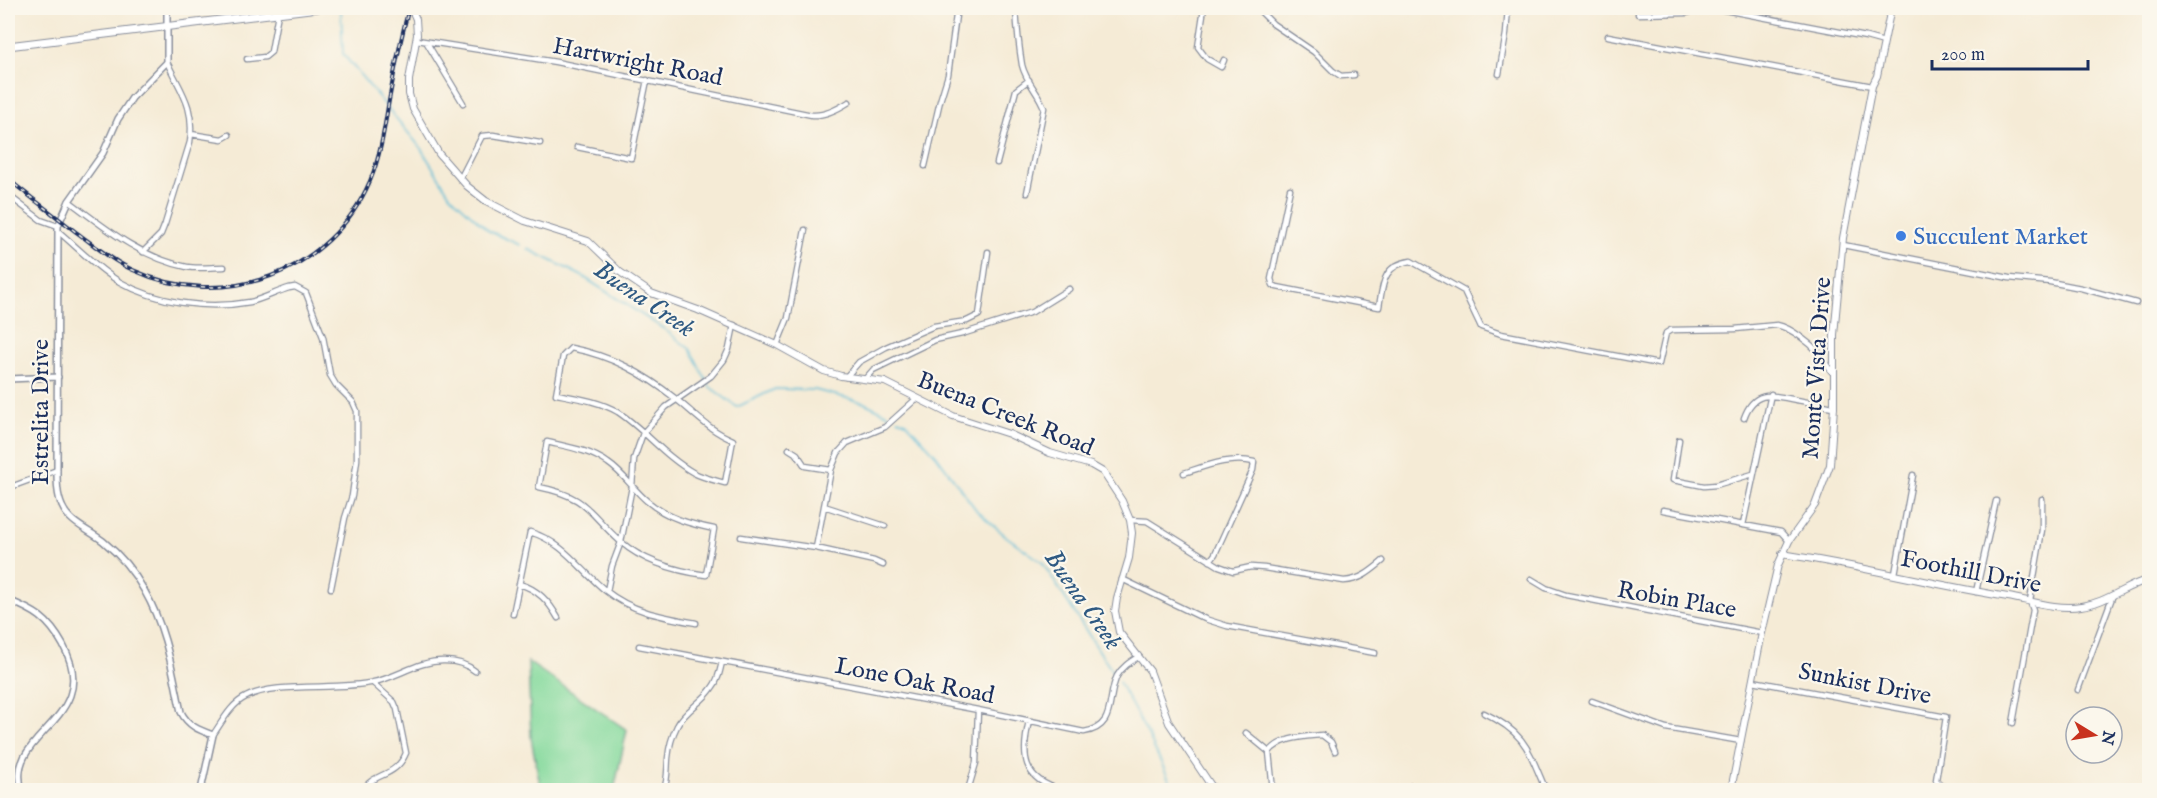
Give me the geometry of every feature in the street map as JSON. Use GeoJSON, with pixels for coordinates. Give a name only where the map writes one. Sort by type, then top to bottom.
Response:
{"type":"FeatureCollection","features":[{"type":"Feature","properties":{"kind":"main road"},"geometry":{"type":"LineString","coordinates":[[8,46],[168,27],[278,10],[318,8]]}},
{"type":"Feature","properties":{"kind":"main road","name":"Buena Creek Road"},"geometry":{"type":"LineString","coordinates":[[411,8],[416,19],[417,40],[409,80],[409,94],[413,109],[439,154],[460,179],[486,201],[502,211],[541,227],[588,241],[620,272],[651,292],[734,325],[824,371],[846,377],[885,382],[953,416],[1009,434],[1050,453],[1096,467],[1110,481],[1130,520],[1131,547],[1117,598],[1116,621],[1119,633],[1150,671],[1169,723],[1214,790]]}},
{"type":"Feature","properties":{"kind":"main road","name":"Monte Vista Drive"},"geometry":{"type":"LineString","coordinates":[[1731,790],[1762,633],[1782,554],[1815,505],[1826,480],[1832,451],[1834,335],[1843,245],[1872,86],[1877,76],[1891,8]]}},
{"type":"Feature","properties":{"kind":"main road","name":"Foothill Drive"},"geometry":{"type":"LineString","coordinates":[[1782,554],[2066,607],[2100,602],[2150,579]]}},
{"type":"Feature","properties":{"kind":"street"},"geometry":{"type":"LineString","coordinates":[[143,252],[161,234],[191,135],[190,110],[167,62],[167,8]]}},
{"type":"Feature","properties":{"kind":"street"},"geometry":{"type":"LineString","coordinates":[[926,166],[948,75],[957,8]]}},
{"type":"Feature","properties":{"kind":"street"},"geometry":{"type":"LineString","coordinates":[[1016,8],[1023,66],[1044,108],[1027,193]]}},
{"type":"Feature","properties":{"kind":"street"},"geometry":{"type":"LineString","coordinates":[[1204,8],[1198,47],[1207,58],[1221,67],[1224,60]]}},
{"type":"Feature","properties":{"kind":"street"},"geometry":{"type":"LineString","coordinates":[[1257,8],[1273,24],[1314,52],[1333,71],[1341,76],[1354,75]]}},
{"type":"Feature","properties":{"kind":"street"},"geometry":{"type":"LineString","coordinates":[[1499,74],[1505,44],[1508,8]]}},
{"type":"Feature","properties":{"kind":"street"},"geometry":{"type":"LineString","coordinates":[[1638,14],[1686,13],[1692,8]]}},
{"type":"Feature","properties":{"kind":"street"},"geometry":{"type":"LineString","coordinates":[[1714,8],[1884,42]]}},
{"type":"Feature","properties":{"kind":"street"},"geometry":{"type":"LineString","coordinates":[[247,59],[265,57],[270,52],[278,10]]}},
{"type":"Feature","properties":{"kind":"street"},"geometry":{"type":"LineString","coordinates":[[1608,36],[1872,86]]}},
{"type":"Feature","properties":{"kind":"street","name":"Hartwright Road"},"geometry":{"type":"LineString","coordinates":[[417,40],[556,62],[812,115],[837,109],[849,102]]}},
{"type":"Feature","properties":{"kind":"street"},"geometry":{"type":"LineString","coordinates":[[427,43],[463,103]]}},
{"type":"Feature","properties":{"kind":"street","name":"Estrelita Drive"},"geometry":{"type":"LineString","coordinates":[[167,62],[132,98],[118,119],[103,153],[69,201],[58,229],[58,496],[68,517],[104,542],[123,562],[144,591],[161,623],[169,649],[180,712],[194,728],[213,735]]}},
{"type":"Feature","properties":{"kind":"street"},"geometry":{"type":"LineString","coordinates":[[578,147],[631,158],[647,80]]}},
{"type":"Feature","properties":{"kind":"street"},"geometry":{"type":"LineString","coordinates":[[997,164],[1016,90],[1029,80]]}},
{"type":"Feature","properties":{"kind":"street"},"geometry":{"type":"LineString","coordinates":[[191,135],[222,139],[229,135]]}},
{"type":"Feature","properties":{"kind":"street"},"geometry":{"type":"LineString","coordinates":[[460,179],[482,136],[493,135],[540,142]]}},
{"type":"Feature","properties":{"kind":"street"},"geometry":{"type":"LineString","coordinates":[[1290,189],[1271,279],[1273,285],[1277,287],[1378,307],[1383,280],[1389,270],[1400,262],[1411,261],[1464,291],[1481,327],[1501,334],[1659,364],[1666,333],[1671,330],[1777,326],[1784,327],[1812,346],[1833,373]]}},
{"type":"Feature","properties":{"kind":"street"},"geometry":{"type":"LineString","coordinates":[[8,195],[41,220],[58,229],[118,281],[159,298],[191,303],[223,304],[251,301],[295,287],[306,293],[323,336],[330,375],[336,385],[353,402],[357,411],[357,460],[352,496],[345,518],[331,588]]}},
{"type":"Feature","properties":{"kind":"street"},"geometry":{"type":"LineString","coordinates":[[69,201],[124,242],[143,252],[188,267],[224,267]]}},
{"type":"Feature","properties":{"kind":"street"},"geometry":{"type":"LineString","coordinates":[[777,345],[788,318],[805,230]]}},
{"type":"Feature","properties":{"kind":"street"},"geometry":{"type":"LineString","coordinates":[[1843,245],[2009,278],[2071,286],[2136,303]]}},
{"type":"Feature","properties":{"kind":"street"},"geometry":{"type":"LineString","coordinates":[[846,377],[859,362],[886,347],[934,326],[967,321],[980,315],[988,252]]}},
{"type":"Feature","properties":{"kind":"street","name":"Buena Creek Road"},"geometry":{"type":"LineString","coordinates":[[865,379],[873,370],[935,340],[1032,312],[1069,289]]}},
{"type":"Feature","properties":{"kind":"street"},"geometry":{"type":"LineString","coordinates":[[607,591],[612,566],[621,542],[632,486],[634,459],[644,433],[676,399],[704,382],[724,360],[734,325]]}},
{"type":"Feature","properties":{"kind":"street"},"geometry":{"type":"LineString","coordinates":[[571,348],[618,361],[676,399],[713,430],[733,440],[725,483],[693,472],[679,463],[616,411],[597,403],[556,394],[565,353],[571,348]]}},
{"type":"Feature","properties":{"kind":"street"},"geometry":{"type":"LineString","coordinates":[[8,379],[58,377]]}},
{"type":"Feature","properties":{"kind":"street"},"geometry":{"type":"LineString","coordinates":[[1744,418],[1754,401],[1771,394],[1834,407]]}},
{"type":"Feature","properties":{"kind":"street"},"geometry":{"type":"LineString","coordinates":[[1743,525],[1771,394]]}},
{"type":"Feature","properties":{"kind":"street"},"geometry":{"type":"LineString","coordinates":[[816,548],[831,470],[838,453],[847,443],[885,427],[916,399]]}},
{"type":"Feature","properties":{"kind":"street"},"geometry":{"type":"LineString","coordinates":[[1679,440],[1673,480],[1704,486],[1716,485],[1750,476],[1756,469]]}},
{"type":"Feature","properties":{"kind":"street"},"geometry":{"type":"LineString","coordinates":[[547,442],[576,448],[597,456],[618,471],[632,486],[648,502],[671,517],[689,524],[714,529],[706,575],[681,571],[639,555],[621,542],[585,504],[561,491],[539,487],[547,442]]}},
{"type":"Feature","properties":{"kind":"street"},"geometry":{"type":"LineString","coordinates":[[789,449],[797,454],[804,466],[831,470]]}},
{"type":"Feature","properties":{"kind":"street"},"geometry":{"type":"LineString","coordinates":[[1184,473],[1226,461],[1254,462],[1253,470],[1210,561]]}},
{"type":"Feature","properties":{"kind":"street"},"geometry":{"type":"LineString","coordinates":[[8,488],[57,470]]}},
{"type":"Feature","properties":{"kind":"street"},"geometry":{"type":"LineString","coordinates":[[1895,574],[1912,475]]}},
{"type":"Feature","properties":{"kind":"street"},"geometry":{"type":"LineString","coordinates":[[2013,723],[2033,610],[2030,601],[2042,530],[2042,499]]}},
{"type":"Feature","properties":{"kind":"street"},"geometry":{"type":"LineString","coordinates":[[1976,591],[1996,501]]}},
{"type":"Feature","properties":{"kind":"street"},"geometry":{"type":"LineString","coordinates":[[824,506],[885,526]]}},
{"type":"Feature","properties":{"kind":"street"},"geometry":{"type":"LineString","coordinates":[[1663,510],[1781,532],[1789,541]]}},
{"type":"Feature","properties":{"kind":"street"},"geometry":{"type":"LineString","coordinates":[[1130,520],[1147,521],[1210,561],[1233,571],[1264,567],[1344,581],[1361,577],[1383,561]]}},
{"type":"Feature","properties":{"kind":"street"},"geometry":{"type":"LineString","coordinates":[[513,614],[530,532],[557,544],[607,591],[629,605],[647,612],[696,623]]}},
{"type":"Feature","properties":{"kind":"street"},"geometry":{"type":"LineString","coordinates":[[741,537],[816,548],[883,565]]}},
{"type":"Feature","properties":{"kind":"street"},"geometry":{"type":"LineString","coordinates":[[1122,579],[1205,620],[1375,653]]}},
{"type":"Feature","properties":{"kind":"street","name":"Robin Place"},"geometry":{"type":"LineString","coordinates":[[1531,579],[1546,588],[1586,600],[1762,633]]}},
{"type":"Feature","properties":{"kind":"street"},"geometry":{"type":"LineString","coordinates":[[519,584],[543,596],[558,618]]}},
{"type":"Feature","properties":{"kind":"street"},"geometry":{"type":"LineString","coordinates":[[2078,690],[2113,595]]}},
{"type":"Feature","properties":{"kind":"street"},"geometry":{"type":"LineString","coordinates":[[8,600],[44,618],[54,628],[73,669],[74,684],[66,706],[57,719],[38,737],[22,765],[19,780],[22,790]]}},
{"type":"Feature","properties":{"kind":"street","name":"Lone Oak Road"},"geometry":{"type":"LineString","coordinates":[[639,646],[1084,732],[1101,726],[1108,716],[1116,679],[1120,672],[1137,657]]}},
{"type":"Feature","properties":{"kind":"street"},"geometry":{"type":"LineString","coordinates":[[201,790],[213,735],[231,710],[244,697],[263,690],[373,682],[413,667],[443,661],[459,663],[474,671]]}},
{"type":"Feature","properties":{"kind":"street"},"geometry":{"type":"LineString","coordinates":[[664,790],[671,740],[675,731],[689,710],[713,688],[722,662]]}},
{"type":"Feature","properties":{"kind":"street","name":"Sunkist Drive"},"geometry":{"type":"LineString","coordinates":[[1753,681],[1946,717],[1936,780],[1942,786],[1965,790]]}},
{"type":"Feature","properties":{"kind":"street"},"geometry":{"type":"LineString","coordinates":[[364,790],[370,781],[396,768],[406,753],[398,710],[394,702],[373,682]]}},
{"type":"Feature","properties":{"kind":"street"},"geometry":{"type":"LineString","coordinates":[[1592,701],[1666,728],[1741,741]]}},
{"type":"Feature","properties":{"kind":"street"},"geometry":{"type":"LineString","coordinates":[[968,790],[976,762],[978,710]]}},
{"type":"Feature","properties":{"kind":"street"},"geometry":{"type":"LineString","coordinates":[[1484,713],[1505,723],[1527,746],[1544,790]]}},
{"type":"Feature","properties":{"kind":"street"},"geometry":{"type":"LineString","coordinates":[[1029,721],[1024,756],[1027,768],[1044,783],[1062,790]]}},
{"type":"Feature","properties":{"kind":"street"},"geometry":{"type":"LineString","coordinates":[[1246,733],[1269,752],[1273,790]]}},
{"type":"Feature","properties":{"kind":"street"},"geometry":{"type":"LineString","coordinates":[[1269,752],[1276,744],[1293,738],[1322,735],[1331,742],[1335,751]]}},
{"type":"Feature","properties":{"kind":"street"},"geometry":{"type":"LineString","coordinates":[[1411,786],[1428,790]]}},
{"type":"Feature","properties":{"kind":"green space"},"geometry":{"type":"Polygon","coordinates":[[[528,662],[627,730],[614,790],[541,790],[531,738],[528,662]]]}},
{"type":"Feature","properties":{"kind":"waterway","name":"Buena Creek"},"geometry":{"type":"LineString","coordinates":[[341,10],[343,54],[420,147],[450,195],[489,231],[520,245]]}},
{"type":"Feature","properties":{"kind":"waterway","name":"Buena Creek"},"geometry":{"type":"LineString","coordinates":[[528,249],[582,276],[664,329],[690,349],[710,387],[737,407],[775,389],[815,390],[862,402],[890,415]]}},
{"type":"Feature","properties":{"kind":"waterway","name":"Buena Creek"},"geometry":{"type":"LineString","coordinates":[[898,419],[906,422],[936,455],[977,511],[1007,537],[1042,562],[1114,674]]}},
{"type":"Feature","properties":{"kind":"waterway","name":"Buena Creek"},"geometry":{"type":"LineString","coordinates":[[1119,682],[1174,790]]}},
{"type":"Feature","properties":{"kind":"railway"},"geometry":{"type":"LineString","coordinates":[[8,179],[103,252],[133,270],[168,282],[203,287],[237,285],[271,276],[301,261],[329,240],[352,213],[370,181],[381,144],[397,57],[409,8]]}},
{"type":"Feature","properties":{"kind":"place","name":"Succulent Market"},"geometry":{"type":"Point","coordinates":[1901,236]}}]}
